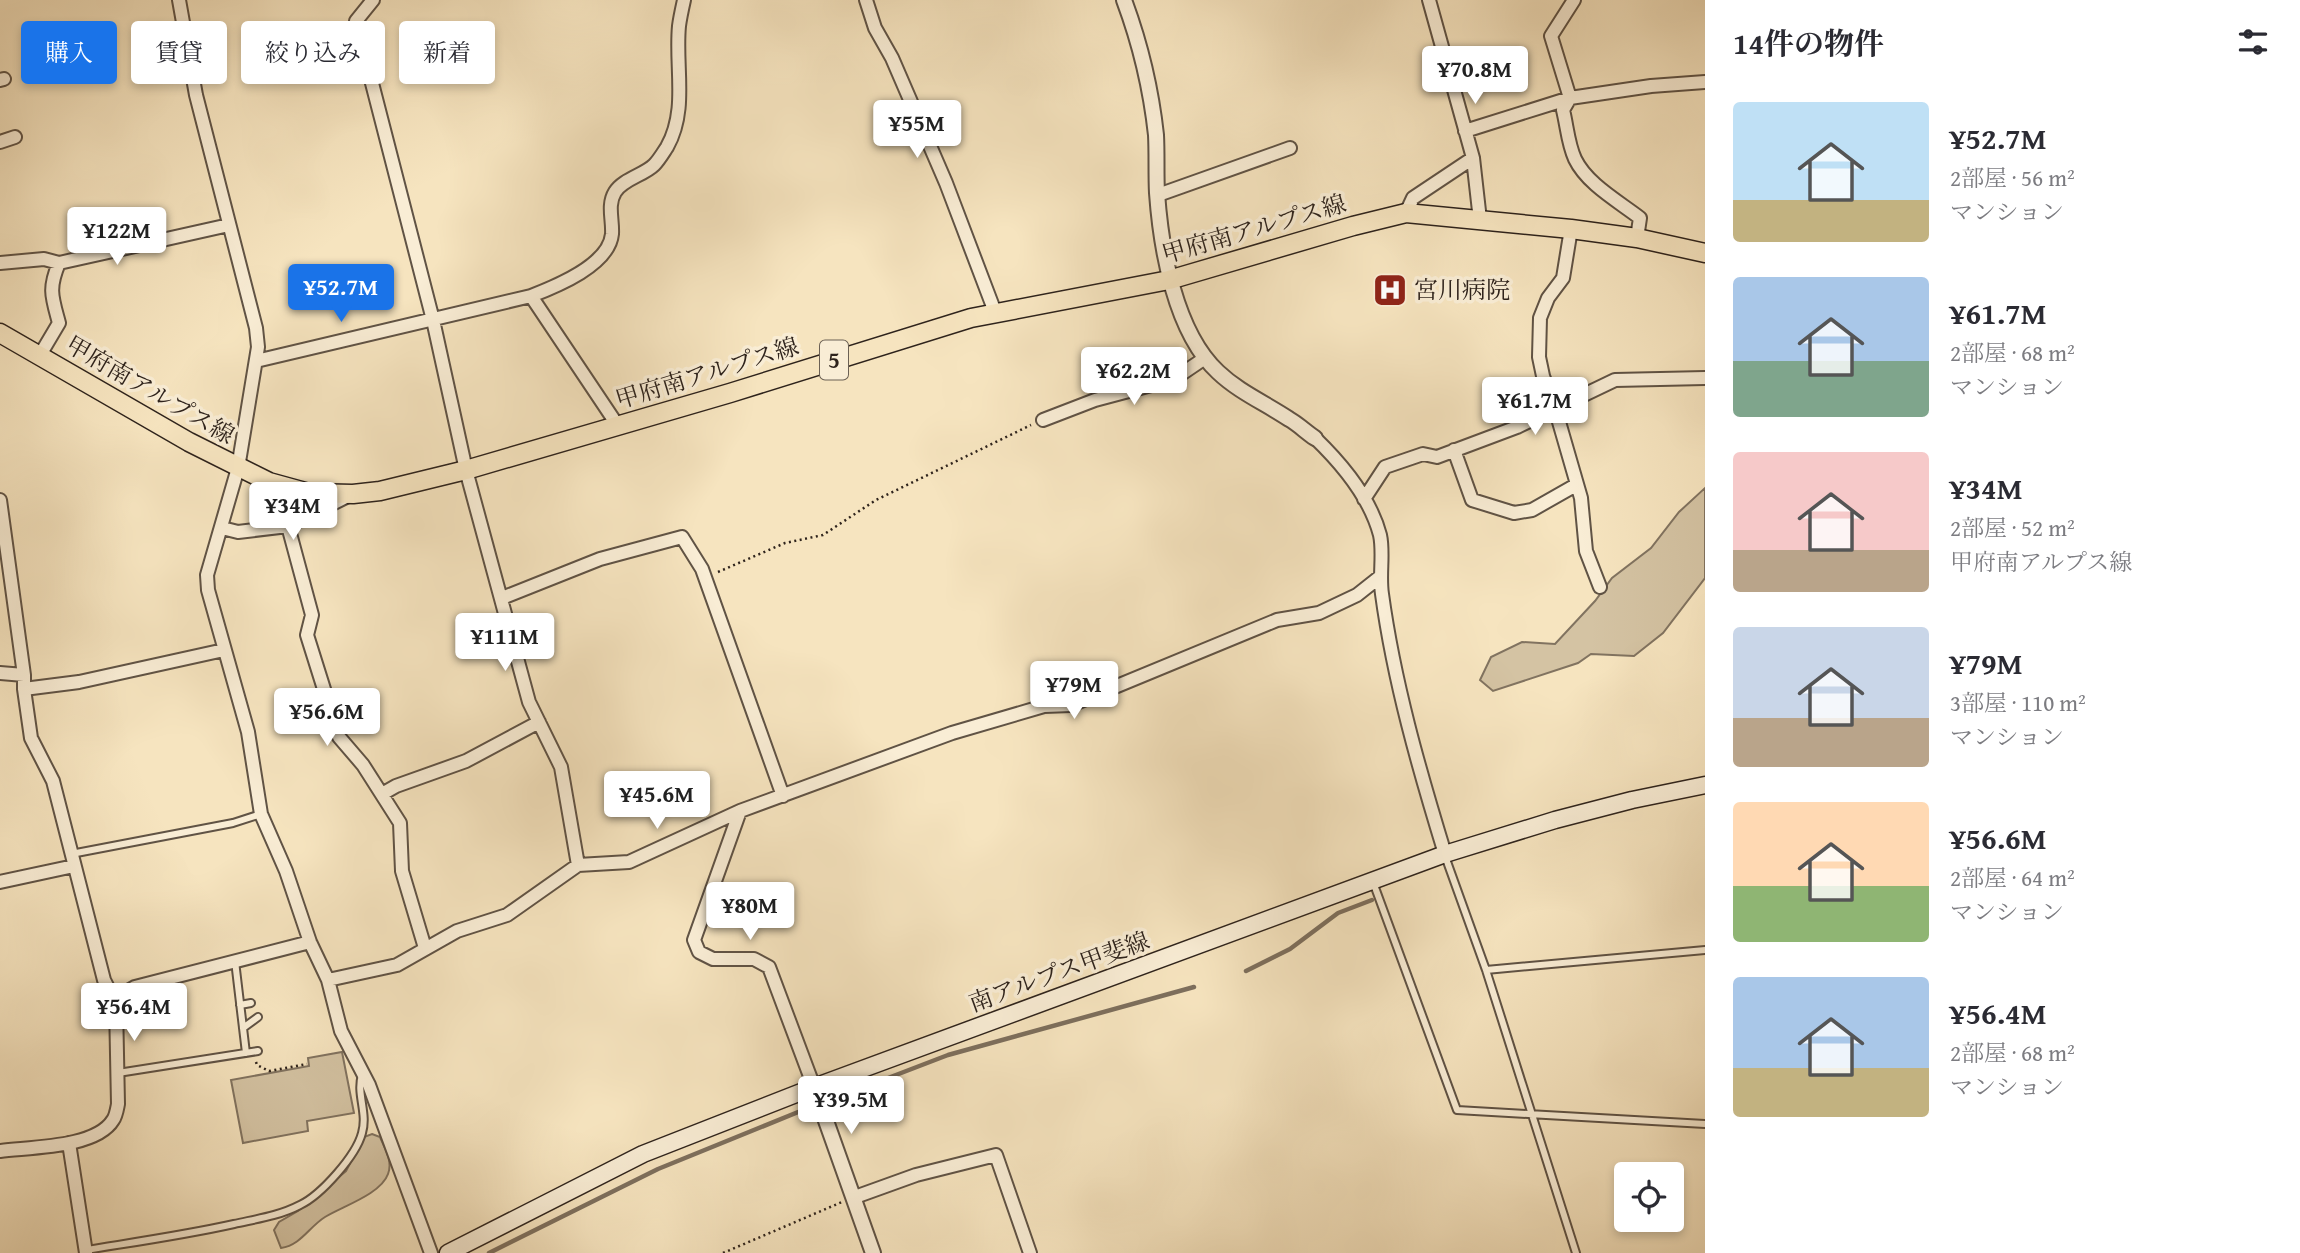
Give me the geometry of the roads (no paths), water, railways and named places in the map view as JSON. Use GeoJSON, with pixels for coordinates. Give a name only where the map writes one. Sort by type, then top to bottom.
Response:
{"type":"FeatureCollection","features":[{"type":"Feature","properties":{"kind":"main road","name":"甲府南アルプス線"},"geometry":{"type":"LineString","coordinates":[[0,333],[238,468],[268,482],[309,493],[352,494],[380,491],[466,471],[971,318],[1169,280],[1406,212],[1637,238],[1705,253]]}},
{"type":"Feature","properties":{"kind":"main road","name":"南アルプス甲斐線"},"geometry":{"type":"LineString","coordinates":[[448,1253],[643,1154],[814,1087],[1444,854],[1607,807],[1705,785]]}},
{"type":"Feature","properties":{"kind":"street"},"geometry":{"type":"LineString","coordinates":[[179,0],[196,95],[256,328],[258,347],[238,468],[207,575],[208,590],[248,732],[261,814],[286,871],[310,942],[328,980],[341,1031],[363,1073],[431,1253]]}},
{"type":"Feature","properties":{"kind":"street"},"geometry":{"type":"LineString","coordinates":[[373,0],[356,21],[433,320],[466,471],[529,702],[561,767],[578,865]]}},
{"type":"Feature","properties":{"kind":"street"},"geometry":{"type":"LineString","coordinates":[[256,361],[531,296],[556,286],[600,259],[610,244],[611,204],[616,190],[654,165],[667,147],[674,128],[680,93],[679,26],[684,0]]}},
{"type":"Feature","properties":{"kind":"street"},"geometry":{"type":"LineString","coordinates":[[866,0],[875,28],[892,58],[946,183],[995,312]]}},
{"type":"Feature","properties":{"kind":"street"},"geometry":{"type":"LineString","coordinates":[[1124,0],[1137,37],[1156,135],[1158,195],[1169,280],[1188,328],[1205,358],[1243,393],[1290,419],[1315,438],[1338,461],[1364,499],[1380,536],[1381,592],[1419,769],[1444,854]]}},
{"type":"Feature","properties":{"kind":"street"},"geometry":{"type":"LineString","coordinates":[[1429,0],[1472,158],[1480,220]]}},
{"type":"Feature","properties":{"kind":"street"},"geometry":{"type":"LineString","coordinates":[[1574,0],[1551,36],[1570,98],[1563,110],[1574,156],[1581,169],[1599,187],[1640,218],[1637,238]]}},
{"type":"Feature","properties":{"kind":"street"},"geometry":{"type":"LineString","coordinates":[[1465,131],[1570,98],[1651,86],[1705,82]]}},
{"type":"Feature","properties":{"kind":"street"},"geometry":{"type":"LineString","coordinates":[[0,142],[15,137]]}},
{"type":"Feature","properties":{"kind":"street"},"geometry":{"type":"LineString","coordinates":[[1158,195],[1290,148]]}},
{"type":"Feature","properties":{"kind":"street"},"geometry":{"type":"LineString","coordinates":[[1406,212],[1413,198],[1472,158]]}},
{"type":"Feature","properties":{"kind":"street"},"geometry":{"type":"LineString","coordinates":[[0,263],[44,259],[59,263],[229,225]]}},
{"type":"Feature","properties":{"kind":"street"},"geometry":{"type":"LineString","coordinates":[[1571,229],[1563,278],[1548,298],[1540,318],[1539,358],[1581,498],[1586,551],[1600,587]]}},
{"type":"Feature","properties":{"kind":"street"},"geometry":{"type":"LineString","coordinates":[[40,355],[59,323],[52,296],[52,281],[59,263]]}},
{"type":"Feature","properties":{"kind":"street"},"geometry":{"type":"LineString","coordinates":[[531,296],[618,426]]}},
{"type":"Feature","properties":{"kind":"street"},"geometry":{"type":"LineString","coordinates":[[1042,420],[1095,400],[1174,379],[1205,358]]}},
{"type":"Feature","properties":{"kind":"street"},"geometry":{"type":"LineString","coordinates":[[1364,499],[1385,467],[1423,454],[1437,457],[1517,427],[1615,380],[1705,379]]}},
{"type":"Feature","properties":{"kind":"street"},"geometry":{"type":"LineString","coordinates":[[1454,450],[1472,499],[1514,513],[1532,510],[1576,485]]}},
{"type":"Feature","properties":{"kind":"street"},"geometry":{"type":"LineString","coordinates":[[222,528],[238,531],[288,526],[352,494]]}},
{"type":"Feature","properties":{"kind":"street"},"geometry":{"type":"LineString","coordinates":[[0,500],[31,738],[53,781],[104,981],[117,1004],[118,1073],[118,1104],[114,1119],[105,1130],[78,1142],[0,1151]]}},
{"type":"Feature","properties":{"kind":"street"},"geometry":{"type":"LineString","coordinates":[[288,526],[312,615],[307,635],[339,737],[363,765],[400,822],[402,871],[425,948]]}},
{"type":"Feature","properties":{"kind":"street"},"geometry":{"type":"LineString","coordinates":[[502,598],[600,559],[682,537],[706,578],[783,796]]}},
{"type":"Feature","properties":{"kind":"street"},"geometry":{"type":"LineString","coordinates":[[328,980],[397,965],[457,931],[507,915],[578,865],[629,862],[740,811],[952,733],[1044,706],[1071,705],[1277,621],[1319,613],[1357,595],[1381,576]]}},
{"type":"Feature","properties":{"kind":"street"},"geometry":{"type":"LineString","coordinates":[[0,673],[24,682],[79,682],[224,650]]}},
{"type":"Feature","properties":{"kind":"street"},"geometry":{"type":"LineString","coordinates":[[382,794],[408,781],[466,761],[539,722]]}},
{"type":"Feature","properties":{"kind":"street"},"geometry":{"type":"LineString","coordinates":[[740,811],[694,940],[698,952],[713,959],[754,959],[769,967],[855,1197],[873,1253]]}},
{"type":"Feature","properties":{"kind":"street"},"geometry":{"type":"LineString","coordinates":[[0,882],[72,860]]}},
{"type":"Feature","properties":{"kind":"street"},"geometry":{"type":"LineString","coordinates":[[117,1004],[123,994],[135,987],[310,942]]}},
{"type":"Feature","properties":{"kind":"street"},"geometry":{"type":"LineString","coordinates":[[69,1143],[86,1252]]}},
{"type":"Feature","properties":{"kind":"street"},"geometry":{"type":"LineString","coordinates":[[855,1197],[916,1175],[996,1155],[1030,1253]]}},
{"type":"Feature","properties":{"kind":"lane"},"geometry":{"type":"LineString","coordinates":[[72,860],[233,823],[261,814]]}},
{"type":"Feature","properties":{"kind":"lane"},"geometry":{"type":"LineString","coordinates":[[1444,854],[1486,970],[1576,1253]]}},
{"type":"Feature","properties":{"kind":"lane"},"geometry":{"type":"LineString","coordinates":[[1373,880],[1457,1110],[1705,1124]]}},
{"type":"Feature","properties":{"kind":"lane"},"geometry":{"type":"LineString","coordinates":[[1486,970],[1705,950]]}},
{"type":"Feature","properties":{"kind":"lane"},"geometry":{"type":"LineString","coordinates":[[234,961],[246,1053]]}},
{"type":"Feature","properties":{"kind":"lane"},"geometry":{"type":"LineString","coordinates":[[240,1005],[251,1003]]}},
{"type":"Feature","properties":{"kind":"lane"},"geometry":{"type":"LineString","coordinates":[[243,1028],[258,1017]]}},
{"type":"Feature","properties":{"kind":"lane"},"geometry":{"type":"LineString","coordinates":[[118,1073],[256,1051]]}},
{"type":"Feature","properties":{"kind":"lane"},"geometry":{"type":"LineString","coordinates":[[86,1252],[282,1214],[304,1204],[329,1182],[362,1134],[364,1115],[359,1084],[363,1073]]}},
{"type":"Feature","properties":{"kind":"waterway"},"geometry":{"type":"LineString","coordinates":[[1246,971],[1290,949],[1338,913],[1372,900]]}},
{"type":"Feature","properties":{"kind":"waterway"},"geometry":{"type":"LineString","coordinates":[[836,1098],[948,1055],[1194,987]]}},
{"type":"Feature","properties":{"kind":"waterway"},"geometry":{"type":"LineString","coordinates":[[489,1253],[658,1169],[808,1108]]}},
{"type":"Feature","properties":{"kind":"place","name":"宮川病院"},"geometry":{"type":"Point","coordinates":[1390,290]}}]}
